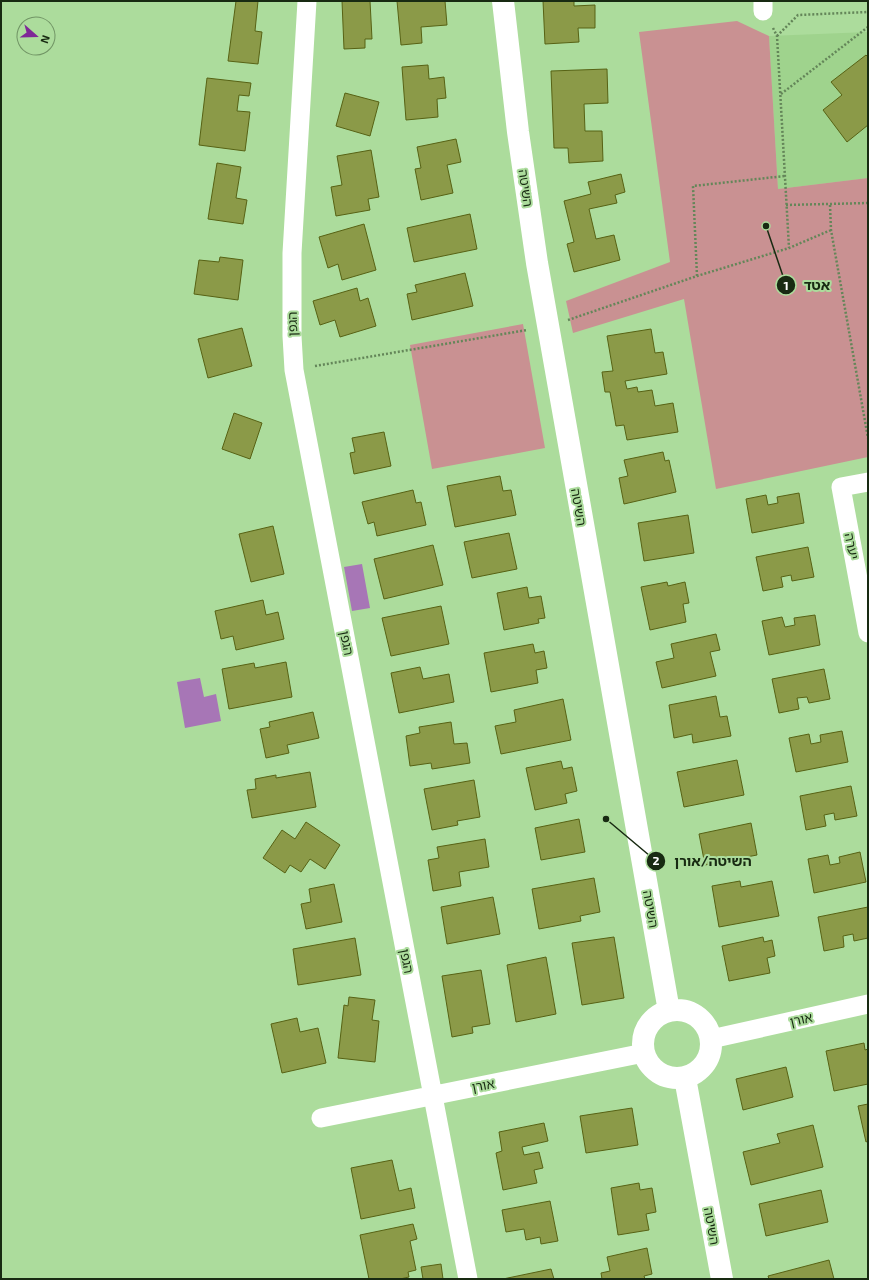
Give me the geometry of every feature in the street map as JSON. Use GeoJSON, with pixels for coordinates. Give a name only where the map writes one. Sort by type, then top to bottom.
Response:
{"type":"FeatureCollection","features":[{"type":"Feature","properties":{"kind":"street","name":"הגפן"},"geometry":{"type":"LineString","coordinates":[[307,1],[292,253],[292,336],[294,370],[468,1279]]}},
{"type":"Feature","properties":{"kind":"street","name":"השיטה"},"geometry":{"type":"LineString","coordinates":[[503,1],[518,132],[537,263],[560,402],[669,1011]]}},
{"type":"Feature","properties":{"kind":"street","name":"יערה"},"geometry":{"type":"LineString","coordinates":[[868,482],[841,487],[868,633]]}},
{"type":"Feature","properties":{"kind":"street","name":"אורן"},"geometry":{"type":"LineString","coordinates":[[711,1039],[868,1004]]}},
{"type":"Feature","properties":{"kind":"street"},"geometry":{"type":"LineString","coordinates":[[682,1010],[695,1015],[705,1024],[711,1039],[711,1049],[706,1062],[697,1072],[685,1078],[672,1078],[659,1074],[649,1065],[644,1053],[643,1039],[648,1026],[657,1016],[669,1011],[682,1010]]}},
{"type":"Feature","properties":{"kind":"street","name":"אורן"},"geometry":{"type":"LineString","coordinates":[[321,1118],[644,1053]]}},
{"type":"Feature","properties":{"kind":"street","name":"השיטה"},"geometry":{"type":"LineString","coordinates":[[685,1078],[722,1279]]}},
{"type":"Feature","properties":{"kind":"path"},"geometry":{"type":"LineString","coordinates":[[763,6],[778,36],[789,248]]}},
{"type":"Feature","properties":{"kind":"path"},"geometry":{"type":"LineString","coordinates":[[778,36],[798,15],[868,12]]}},
{"type":"Feature","properties":{"kind":"path"},"geometry":{"type":"LineString","coordinates":[[781,94],[868,28]]}},
{"type":"Feature","properties":{"kind":"path"},"geometry":{"type":"LineString","coordinates":[[697,276],[693,186],[785,176]]}},
{"type":"Feature","properties":{"kind":"path"},"geometry":{"type":"LineString","coordinates":[[786,205],[868,203]]}},
{"type":"Feature","properties":{"kind":"path"},"geometry":{"type":"LineString","coordinates":[[830,205],[831,230],[868,438]]}},
{"type":"Feature","properties":{"kind":"shaded area"},"geometry":{"type":"Polygon","coordinates":[[[737,21],[769,36],[778,189],[868,178],[868,457],[716,489],[684,299],[573,333],[566,301],[670,262],[639,32],[737,21]]]}},
{"type":"Feature","properties":{"kind":"shaded area"},"geometry":{"type":"Polygon","coordinates":[[[868,32],[868,178],[778,189],[769,36],[868,32]]]}},
{"type":"Feature","properties":{"kind":"shaded area"},"geometry":{"type":"Polygon","coordinates":[[[523,324],[545,448],[432,469],[410,345],[523,324]]]}},
{"type":"Feature","properties":{"kind":"shaded area"},"geometry":{"type":"Polygon","coordinates":[[[362,564],[370,608],[352,611],[344,567],[362,564]]]}},
{"type":"Feature","properties":{"kind":"shaded area"},"geometry":{"type":"Polygon","coordinates":[[[200,678],[204,697],[216,694],[221,721],[185,728],[177,682],[200,678]]]}},
{"type":"Feature","properties":{"kind":"building"},"geometry":{"type":"Polygon","coordinates":[[[236,1],[258,1],[255,31],[262,32],[258,64],[228,61],[236,1]]]}},
{"type":"Feature","properties":{"kind":"building"},"geometry":{"type":"Polygon","coordinates":[[[342,1],[370,1],[372,39],[365,39],[365,48],[344,49],[342,1]]]}},
{"type":"Feature","properties":{"kind":"building"},"geometry":{"type":"Polygon","coordinates":[[[397,1],[445,1],[447,25],[421,27],[422,43],[401,45],[397,1]]]}},
{"type":"Feature","properties":{"kind":"building"},"geometry":{"type":"Polygon","coordinates":[[[543,1],[574,1],[574,6],[595,5],[595,28],[578,28],[579,42],[545,44],[543,1]]]}},
{"type":"Feature","properties":{"kind":"building"},"geometry":{"type":"Polygon","coordinates":[[[866,55],[868,57],[868,125],[847,142],[823,110],[842,95],[831,82],[866,55]]]}},
{"type":"Feature","properties":{"kind":"building"},"geometry":{"type":"Polygon","coordinates":[[[428,65],[429,79],[444,77],[446,98],[437,99],[438,117],[406,120],[402,67],[428,65]]]}},
{"type":"Feature","properties":{"kind":"building"},"geometry":{"type":"Polygon","coordinates":[[[607,69],[608,103],[584,104],[585,131],[602,131],[603,161],[569,163],[568,148],[554,148],[551,71],[607,69]]]}},
{"type":"Feature","properties":{"kind":"building"},"geometry":{"type":"Polygon","coordinates":[[[207,78],[251,83],[249,96],[239,95],[237,111],[250,112],[245,151],[199,145],[207,78]]]}},
{"type":"Feature","properties":{"kind":"building"},"geometry":{"type":"Polygon","coordinates":[[[345,93],[379,102],[370,136],[336,126],[345,93]]]}},
{"type":"Feature","properties":{"kind":"building"},"geometry":{"type":"Polygon","coordinates":[[[456,139],[461,162],[447,165],[453,193],[421,200],[415,169],[421,168],[417,147],[456,139]]]}},
{"type":"Feature","properties":{"kind":"building"},"geometry":{"type":"Polygon","coordinates":[[[371,150],[379,197],[368,199],[370,210],[336,216],[331,187],[342,185],[337,156],[371,150]]]}},
{"type":"Feature","properties":{"kind":"building"},"geometry":{"type":"Polygon","coordinates":[[[217,163],[241,167],[236,198],[247,200],[243,224],[208,219],[217,163]]]}},
{"type":"Feature","properties":{"kind":"building"},"geometry":{"type":"Polygon","coordinates":[[[621,174],[625,192],[615,195],[617,203],[589,209],[596,239],[614,235],[620,260],[574,272],[567,244],[574,242],[564,201],[591,194],[588,182],[621,174]]]}},
{"type":"Feature","properties":{"kind":"building"},"geometry":{"type":"Polygon","coordinates":[[[470,214],[477,249],[414,262],[407,228],[470,214]]]}},
{"type":"Feature","properties":{"kind":"building"},"geometry":{"type":"Polygon","coordinates":[[[364,224],[376,270],[342,280],[338,264],[328,268],[319,237],[364,224]]]}},
{"type":"Feature","properties":{"kind":"building"},"geometry":{"type":"Polygon","coordinates":[[[220,257],[243,260],[238,300],[194,294],[199,260],[219,262],[220,257]]]}},
{"type":"Feature","properties":{"kind":"building"},"geometry":{"type":"Polygon","coordinates":[[[465,273],[473,306],[412,320],[407,294],[417,292],[415,285],[465,273]]]}},
{"type":"Feature","properties":{"kind":"building"},"geometry":{"type":"Polygon","coordinates":[[[357,288],[360,301],[368,298],[376,326],[340,337],[335,320],[320,325],[313,301],[357,288]]]}},
{"type":"Feature","properties":{"kind":"building"},"geometry":{"type":"Polygon","coordinates":[[[242,328],[252,366],[208,378],[198,339],[242,328]]]}},
{"type":"Feature","properties":{"kind":"building"},"geometry":{"type":"Polygon","coordinates":[[[651,329],[655,353],[663,352],[667,374],[625,381],[627,389],[637,387],[638,392],[652,390],[655,406],[673,403],[678,432],[627,440],[624,425],[616,426],[610,392],[605,392],[602,372],[613,371],[607,336],[651,329]]]}},
{"type":"Feature","properties":{"kind":"building"},"geometry":{"type":"Polygon","coordinates":[[[234,413],[262,423],[250,459],[222,449],[234,413]]]}},
{"type":"Feature","properties":{"kind":"building"},"geometry":{"type":"Polygon","coordinates":[[[384,432],[391,466],[354,474],[350,453],[355,452],[352,438],[384,432]]]}},
{"type":"Feature","properties":{"kind":"building"},"geometry":{"type":"Polygon","coordinates":[[[663,452],[665,461],[669,460],[676,492],[624,504],[619,478],[628,476],[624,460],[663,452]]]}},
{"type":"Feature","properties":{"kind":"building"},"geometry":{"type":"Polygon","coordinates":[[[500,476],[503,491],[511,490],[516,515],[455,527],[447,486],[500,476]]]}},
{"type":"Feature","properties":{"kind":"building"},"geometry":{"type":"Polygon","coordinates":[[[413,490],[416,503],[421,502],[426,525],[377,536],[374,522],[368,524],[362,502],[413,490]]]}},
{"type":"Feature","properties":{"kind":"building"},"geometry":{"type":"Polygon","coordinates":[[[799,493],[804,523],[752,533],[746,499],[766,495],[768,505],[778,503],[777,497],[799,493]]]}},
{"type":"Feature","properties":{"kind":"building"},"geometry":{"type":"Polygon","coordinates":[[[688,515],[694,553],[644,561],[638,523],[688,515]]]}},
{"type":"Feature","properties":{"kind":"building"},"geometry":{"type":"Polygon","coordinates":[[[273,526],[284,574],[251,582],[239,534],[273,526]]]}},
{"type":"Feature","properties":{"kind":"building"},"geometry":{"type":"Polygon","coordinates":[[[509,533],[517,569],[472,578],[464,542],[509,533]]]}},
{"type":"Feature","properties":{"kind":"building"},"geometry":{"type":"Polygon","coordinates":[[[433,545],[443,585],[384,599],[374,559],[433,545]]]}},
{"type":"Feature","properties":{"kind":"building"},"geometry":{"type":"Polygon","coordinates":[[[808,547],[814,577],[792,581],[791,575],[781,577],[783,587],[763,591],[756,557],[808,547]]]}},
{"type":"Feature","properties":{"kind":"building"},"geometry":{"type":"Polygon","coordinates":[[[667,582],[668,586],[685,582],[689,603],[683,604],[686,622],[650,630],[641,587],[667,582]]]}},
{"type":"Feature","properties":{"kind":"building"},"geometry":{"type":"Polygon","coordinates":[[[527,587],[529,598],[541,596],[545,618],[538,619],[539,623],[504,630],[497,593],[527,587]]]}},
{"type":"Feature","properties":{"kind":"building"},"geometry":{"type":"Polygon","coordinates":[[[263,600],[266,615],[278,612],[284,639],[236,650],[233,636],[221,639],[215,611],[263,600]]]}},
{"type":"Feature","properties":{"kind":"building"},"geometry":{"type":"Polygon","coordinates":[[[441,606],[449,644],[391,656],[382,618],[441,606]]]}},
{"type":"Feature","properties":{"kind":"building"},"geometry":{"type":"Polygon","coordinates":[[[815,615],[820,645],[769,655],[762,621],[782,617],[785,627],[795,625],[794,618],[815,615]]]}},
{"type":"Feature","properties":{"kind":"building"},"geometry":{"type":"Polygon","coordinates":[[[716,634],[720,650],[710,652],[716,676],[662,688],[656,662],[674,658],[671,644],[716,634]]]}},
{"type":"Feature","properties":{"kind":"building"},"geometry":{"type":"Polygon","coordinates":[[[533,644],[535,653],[544,651],[547,668],[536,670],[538,683],[491,692],[484,653],[533,644]]]}},
{"type":"Feature","properties":{"kind":"building"},"geometry":{"type":"Polygon","coordinates":[[[286,662],[292,697],[229,709],[222,669],[254,663],[255,668],[286,662]]]}},
{"type":"Feature","properties":{"kind":"building"},"geometry":{"type":"Polygon","coordinates":[[[420,667],[423,679],[449,674],[454,702],[399,713],[391,673],[420,667]]]}},
{"type":"Feature","properties":{"kind":"building"},"geometry":{"type":"Polygon","coordinates":[[[824,669],[830,699],[809,703],[807,697],[797,698],[799,709],[779,713],[772,679],[824,669]]]}},
{"type":"Feature","properties":{"kind":"building"},"geometry":{"type":"Polygon","coordinates":[[[716,696],[720,717],[727,716],[731,736],[693,743],[692,734],[674,738],[669,705],[716,696]]]}},
{"type":"Feature","properties":{"kind":"building"},"geometry":{"type":"Polygon","coordinates":[[[563,699],[571,740],[501,754],[495,726],[516,722],[514,710],[563,699]]]}},
{"type":"Feature","properties":{"kind":"building"},"geometry":{"type":"Polygon","coordinates":[[[313,712],[319,738],[287,745],[289,753],[266,758],[260,729],[270,727],[269,722],[313,712]]]}},
{"type":"Feature","properties":{"kind":"building"},"geometry":{"type":"Polygon","coordinates":[[[451,722],[454,744],[467,743],[470,763],[432,769],[431,763],[410,766],[406,736],[420,733],[419,727],[451,722]]]}},
{"type":"Feature","properties":{"kind":"building"},"geometry":{"type":"Polygon","coordinates":[[[842,731],[848,762],[796,772],[789,738],[809,734],[811,744],[821,742],[820,735],[842,731]]]}},
{"type":"Feature","properties":{"kind":"building"},"geometry":{"type":"Polygon","coordinates":[[[737,760],[744,795],[684,807],[677,772],[737,760]]]}},
{"type":"Feature","properties":{"kind":"building"},"geometry":{"type":"Polygon","coordinates":[[[561,761],[563,769],[572,767],[577,791],[565,794],[567,803],[535,810],[526,768],[561,761]]]}},
{"type":"Feature","properties":{"kind":"building"},"geometry":{"type":"Polygon","coordinates":[[[310,772],[316,807],[252,818],[247,790],[256,789],[255,779],[276,775],[276,778],[310,772]]]}},
{"type":"Feature","properties":{"kind":"building"},"geometry":{"type":"Polygon","coordinates":[[[474,780],[480,817],[457,821],[458,825],[432,830],[424,789],[474,780]]]}},
{"type":"Feature","properties":{"kind":"building"},"geometry":{"type":"Polygon","coordinates":[[[851,786],[857,816],[835,820],[834,813],[824,815],[826,826],[806,830],[800,796],[851,786]]]}},
{"type":"Feature","properties":{"kind":"building"},"geometry":{"type":"Polygon","coordinates":[[[579,819],[585,852],[541,860],[535,828],[579,819]]]}},
{"type":"Feature","properties":{"kind":"building"},"geometry":{"type":"Polygon","coordinates":[[[306,822],[340,845],[325,869],[310,859],[301,872],[290,865],[285,873],[263,858],[282,830],[295,839],[306,822]]]}},
{"type":"Feature","properties":{"kind":"building"},"geometry":{"type":"Polygon","coordinates":[[[751,823],[757,855],[705,865],[699,834],[751,823]]]}},
{"type":"Feature","properties":{"kind":"building"},"geometry":{"type":"Polygon","coordinates":[[[485,839],[489,867],[459,872],[461,886],[433,891],[428,860],[439,858],[437,847],[485,839]]]}},
{"type":"Feature","properties":{"kind":"building"},"geometry":{"type":"Polygon","coordinates":[[[860,852],[866,882],[814,893],[808,859],[828,855],[830,865],[840,863],[839,857],[860,852]]]}},
{"type":"Feature","properties":{"kind":"building"},"geometry":{"type":"Polygon","coordinates":[[[594,878],[600,912],[580,916],[581,921],[539,929],[532,889],[594,878]]]}},
{"type":"Feature","properties":{"kind":"building"},"geometry":{"type":"Polygon","coordinates":[[[740,881],[741,887],[772,881],[779,916],[719,927],[712,886],[740,881]]]}},
{"type":"Feature","properties":{"kind":"building"},"geometry":{"type":"Polygon","coordinates":[[[334,884],[342,922],[306,929],[301,904],[311,902],[309,889],[334,884]]]}},
{"type":"Feature","properties":{"kind":"building"},"geometry":{"type":"Polygon","coordinates":[[[493,897],[500,934],[447,944],[441,907],[493,897]]]}},
{"type":"Feature","properties":{"kind":"building"},"geometry":{"type":"Polygon","coordinates":[[[868,907],[868,938],[854,941],[853,934],[843,936],[844,947],[824,951],[818,917],[868,907]]]}},
{"type":"Feature","properties":{"kind":"building"},"geometry":{"type":"Polygon","coordinates":[[[614,937],[624,998],[582,1005],[572,943],[614,937]]]}},
{"type":"Feature","properties":{"kind":"building"},"geometry":{"type":"Polygon","coordinates":[[[763,937],[764,942],[772,940],[775,956],[767,958],[770,973],[729,981],[722,946],[763,937]]]}},
{"type":"Feature","properties":{"kind":"building"},"geometry":{"type":"Polygon","coordinates":[[[355,938],[361,975],[298,985],[293,949],[355,938]]]}},
{"type":"Feature","properties":{"kind":"building"},"geometry":{"type":"Polygon","coordinates":[[[546,957],[556,1014],[516,1022],[507,965],[546,957]]]}},
{"type":"Feature","properties":{"kind":"building"},"geometry":{"type":"Polygon","coordinates":[[[481,970],[490,1024],[472,1027],[473,1033],[452,1037],[442,976],[481,970]]]}},
{"type":"Feature","properties":{"kind":"building"},"geometry":{"type":"Polygon","coordinates":[[[349,997],[375,1000],[372,1020],[379,1021],[375,1062],[338,1058],[344,1005],[348,1006],[349,997]]]}},
{"type":"Feature","properties":{"kind":"building"},"geometry":{"type":"Polygon","coordinates":[[[297,1018],[300,1032],[318,1028],[326,1063],[282,1073],[271,1024],[297,1018]]]}},
{"type":"Feature","properties":{"kind":"building"},"geometry":{"type":"Polygon","coordinates":[[[864,1043],[865,1050],[868,1049],[868,1084],[834,1091],[826,1051],[864,1043]]]}},
{"type":"Feature","properties":{"kind":"building"},"geometry":{"type":"Polygon","coordinates":[[[786,1067],[793,1097],[743,1110],[736,1079],[786,1067]]]}},
{"type":"Feature","properties":{"kind":"building"},"geometry":{"type":"Polygon","coordinates":[[[868,1104],[868,1141],[866,1142],[858,1106],[868,1104]]]}},
{"type":"Feature","properties":{"kind":"building"},"geometry":{"type":"Polygon","coordinates":[[[632,1108],[638,1145],[586,1153],[580,1116],[632,1108]]]}},
{"type":"Feature","properties":{"kind":"building"},"geometry":{"type":"Polygon","coordinates":[[[544,1123],[548,1141],[522,1147],[524,1155],[539,1152],[543,1168],[534,1170],[537,1183],[503,1190],[496,1153],[502,1151],[499,1132],[544,1123]]]}},
{"type":"Feature","properties":{"kind":"building"},"geometry":{"type":"Polygon","coordinates":[[[813,1125],[823,1167],[751,1185],[743,1152],[780,1143],[777,1134],[813,1125]]]}},
{"type":"Feature","properties":{"kind":"building"},"geometry":{"type":"Polygon","coordinates":[[[392,1160],[399,1191],[411,1188],[415,1208],[361,1219],[351,1168],[392,1160]]]}},
{"type":"Feature","properties":{"kind":"building"},"geometry":{"type":"Polygon","coordinates":[[[639,1183],[640,1190],[652,1188],[656,1212],[646,1214],[649,1230],[618,1235],[611,1188],[639,1183]]]}},
{"type":"Feature","properties":{"kind":"building"},"geometry":{"type":"Polygon","coordinates":[[[821,1190],[828,1222],[766,1236],[759,1204],[821,1190]]]}},
{"type":"Feature","properties":{"kind":"building"},"geometry":{"type":"Polygon","coordinates":[[[550,1201],[558,1241],[541,1244],[540,1237],[526,1240],[524,1229],[506,1232],[502,1210],[550,1201]]]}},
{"type":"Feature","properties":{"kind":"building"},"geometry":{"type":"Polygon","coordinates":[[[413,1224],[417,1239],[410,1241],[416,1270],[408,1272],[409,1277],[400,1279],[369,1279],[360,1235],[413,1224]]]}},
{"type":"Feature","properties":{"kind":"building"},"geometry":{"type":"Polygon","coordinates":[[[647,1248],[652,1274],[644,1276],[645,1279],[602,1279],[601,1273],[610,1271],[607,1257],[647,1248]]]}},
{"type":"Feature","properties":{"kind":"building"},"geometry":{"type":"Polygon","coordinates":[[[829,1260],[834,1279],[769,1279],[768,1276],[829,1260]]]}},
{"type":"Feature","properties":{"kind":"building"},"geometry":{"type":"Polygon","coordinates":[[[441,1264],[443,1279],[423,1279],[421,1267],[441,1264]]]}},
{"type":"Feature","properties":{"kind":"building"},"geometry":{"type":"Polygon","coordinates":[[[551,1269],[554,1279],[503,1279],[551,1269]]]}},
{"type":"Feature","properties":{"kind":"place","name":"אטד"},"geometry":{"type":"Point","coordinates":[766,226]}},
{"type":"Feature","properties":{"kind":"place","name":"השיטה/אורן"},"geometry":{"type":"Point","coordinates":[606,819]}}]}
